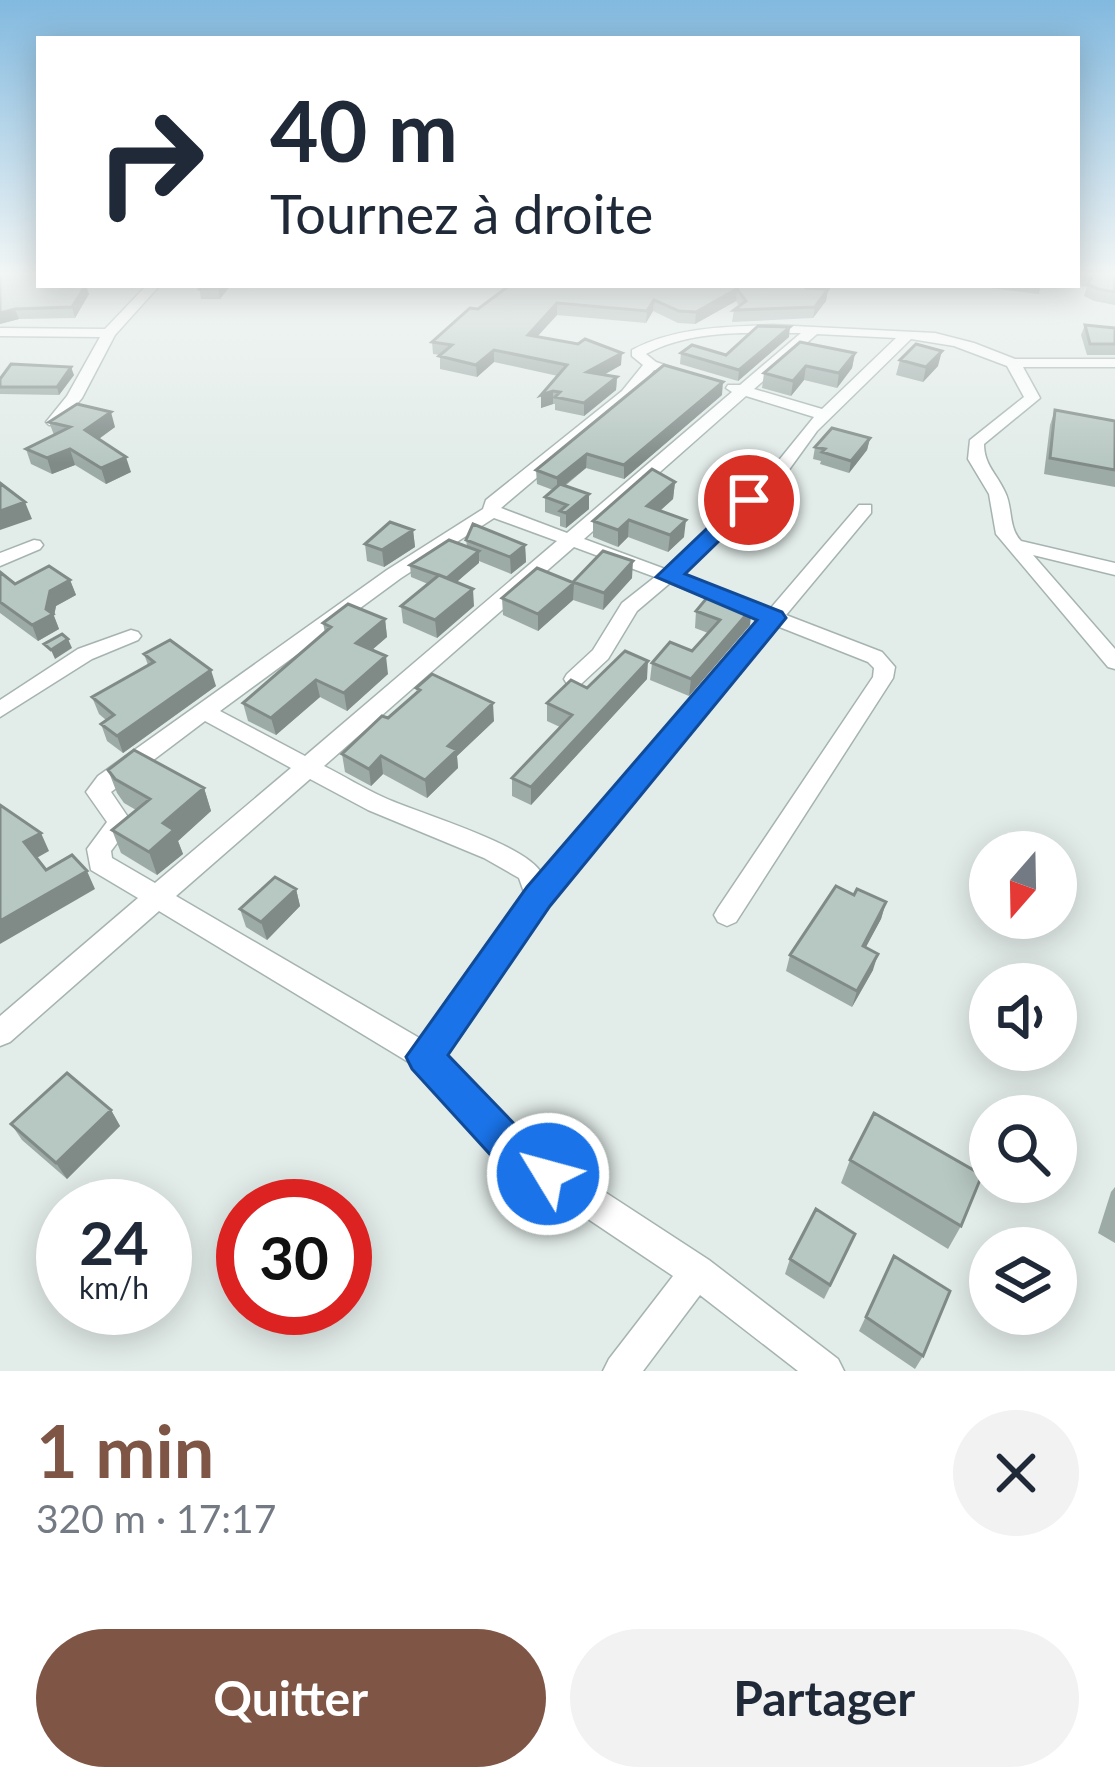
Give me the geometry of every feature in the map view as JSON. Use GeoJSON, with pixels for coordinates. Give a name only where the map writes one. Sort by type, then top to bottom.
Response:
{"type":"FeatureCollection","features":[{"type":"Feature","properties":{"kind":"street"},"geometry":{"type":"LineString","coordinates":[[54,422],[74,398],[108,335]]}},
{"type":"Feature","properties":{"kind":"street"},"geometry":{"type":"LineString","coordinates":[[695,377],[651,365],[637,353],[660,338],[726,335]]}},
{"type":"Feature","properties":{"kind":"street"},"geometry":{"type":"LineString","coordinates":[[0,1033],[568,542],[729,386],[806,335]]}},
{"type":"Feature","properties":{"kind":"street"},"geometry":{"type":"LineString","coordinates":[[574,679],[601,654],[629,607],[668,577],[777,474],[825,415],[908,335],[946,340],[1013,363],[1115,363]]}},
{"type":"Feature","properties":{"kind":"street"},"geometry":{"type":"LineString","coordinates":[[1013,363],[1032,398],[976,443],[976,459],[998,494],[1001,525],[1014,545],[1115,662]]}},
{"type":"Feature","properties":{"kind":"street"},"geometry":{"type":"LineString","coordinates":[[492,511],[492,504],[627,394],[651,365]]}},
{"type":"Feature","properties":{"kind":"street"},"geometry":{"type":"LineString","coordinates":[[729,386],[825,415]]}},
{"type":"Feature","properties":{"kind":"street"},"geometry":{"type":"LineString","coordinates":[[425,1057],[538,896],[865,509]]}},
{"type":"Feature","properties":{"kind":"street"},"geometry":{"type":"LineString","coordinates":[[492,511],[875,657],[885,667],[884,678],[727,915]]}},
{"type":"Feature","properties":{"kind":"street"},"geometry":{"type":"LineString","coordinates":[[492,511],[394,574],[98,792],[120,823],[97,857],[425,1057],[511,1149],[697,1272],[826,1371]]}},
{"type":"Feature","properties":{"kind":"street"},"geometry":{"type":"LineString","coordinates":[[0,560],[34,545]]}},
{"type":"Feature","properties":{"kind":"street"},"geometry":{"type":"LineString","coordinates":[[1014,545],[1115,568]]}},
{"type":"Feature","properties":{"kind":"street"},"geometry":{"type":"LineString","coordinates":[[0,710],[85,653],[130,636]]}},
{"type":"Feature","properties":{"kind":"street"},"geometry":{"type":"LineString","coordinates":[[203,711],[376,804],[493,851],[530,872],[538,896]]}},
{"type":"Feature","properties":{"kind":"street"},"geometry":{"type":"LineString","coordinates":[[621,1371],[697,1272]]}},
{"type":"Feature","properties":{"kind":"building"},"geometry":{"type":"Polygon","coordinates":[[[440,335],[528,335],[578,344],[585,339],[622,353],[587,372],[617,377],[584,403],[555,397],[560,392],[541,395],[567,365],[494,350],[476,365],[439,356],[452,345],[432,342],[440,335]]]}},
{"type":"Feature","properties":{"kind":"building"},"geometry":{"type":"Polygon","coordinates":[[[748,335],[781,335],[739,370],[681,353],[692,345],[726,355],[748,335]]]}},
{"type":"Feature","properties":{"kind":"building"},"geometry":{"type":"Polygon","coordinates":[[[1088,335],[1115,335],[1115,344],[1090,344],[1088,335]]]}},
{"type":"Feature","properties":{"kind":"building"},"geometry":{"type":"Polygon","coordinates":[[[800,342],[855,353],[839,373],[806,366],[793,381],[764,373],[800,342]]]}},
{"type":"Feature","properties":{"kind":"building"},"geometry":{"type":"Polygon","coordinates":[[[916,344],[942,351],[926,367],[900,360],[916,344]]]}},
{"type":"Feature","properties":{"kind":"building"},"geometry":{"type":"Polygon","coordinates":[[[11,364],[71,367],[57,387],[0,387],[11,364]]]}},
{"type":"Feature","properties":{"kind":"building"},"geometry":{"type":"Polygon","coordinates":[[[664,365],[723,382],[624,465],[587,454],[557,478],[536,470],[664,365]]]}},
{"type":"Feature","properties":{"kind":"building"},"geometry":{"type":"Polygon","coordinates":[[[77,404],[111,412],[85,430],[126,457],[101,468],[70,449],[47,458],[26,449],[70,427],[49,422],[77,404]]]}},
{"type":"Feature","properties":{"kind":"building"},"geometry":{"type":"Polygon","coordinates":[[[1055,410],[1115,421],[1115,470],[1050,458],[1055,410]]]}},
{"type":"Feature","properties":{"kind":"building"},"geometry":{"type":"Polygon","coordinates":[[[832,428],[870,438],[851,461],[815,447],[832,428]]]}},
{"type":"Feature","properties":{"kind":"building"},"geometry":{"type":"Polygon","coordinates":[[[652,469],[675,482],[647,506],[686,520],[670,535],[629,520],[618,530],[593,521],[652,469]]]}},
{"type":"Feature","properties":{"kind":"building"},"geometry":{"type":"Polygon","coordinates":[[[0,483],[25,502],[0,511],[0,483]]]}},
{"type":"Feature","properties":{"kind":"building"},"geometry":{"type":"Polygon","coordinates":[[[560,484],[589,494],[566,513],[560,511],[567,505],[545,497],[560,484]]]}},
{"type":"Feature","properties":{"kind":"building"},"geometry":{"type":"Polygon","coordinates":[[[390,522],[413,530],[382,550],[365,544],[390,522]]]}},
{"type":"Feature","properties":{"kind":"building"},"geometry":{"type":"Polygon","coordinates":[[[473,524],[525,545],[510,557],[466,540],[473,524]]]}},
{"type":"Feature","properties":{"kind":"building"},"geometry":{"type":"Polygon","coordinates":[[[449,540],[479,551],[447,578],[410,565],[449,540]]]}},
{"type":"Feature","properties":{"kind":"building"},"geometry":{"type":"Polygon","coordinates":[[[603,551],[633,561],[604,593],[573,582],[603,551]]]}},
{"type":"Feature","properties":{"kind":"building"},"geometry":{"type":"Polygon","coordinates":[[[49,566],[70,580],[50,591],[46,609],[53,614],[32,625],[0,602],[0,572],[15,584],[49,566]]]}},
{"type":"Feature","properties":{"kind":"building"},"geometry":{"type":"Polygon","coordinates":[[[537,568],[574,583],[538,614],[502,598],[537,568]]]}},
{"type":"Feature","properties":{"kind":"building"},"geometry":{"type":"Polygon","coordinates":[[[439,575],[473,589],[435,620],[401,606],[439,575]]]}},
{"type":"Feature","properties":{"kind":"building"},"geometry":{"type":"Polygon","coordinates":[[[711,593],[752,608],[691,679],[652,663],[670,642],[692,651],[720,620],[696,611],[711,593]]]}},
{"type":"Feature","properties":{"kind":"building"},"geometry":{"type":"Polygon","coordinates":[[[348,604],[385,619],[356,643],[386,656],[344,693],[316,680],[271,718],[243,703],[331,627],[323,623],[348,604]]]}},
{"type":"Feature","properties":{"kind":"building"},"geometry":{"type":"Polygon","coordinates":[[[62,634],[68,639],[51,650],[44,644],[62,634]]]}},
{"type":"Feature","properties":{"kind":"building"},"geometry":{"type":"Polygon","coordinates":[[[170,640],[211,670],[117,736],[101,724],[114,715],[92,697],[154,662],[144,654],[170,640]]]}},
{"type":"Feature","properties":{"kind":"building"},"geometry":{"type":"Polygon","coordinates":[[[625,651],[648,661],[531,787],[512,778],[572,715],[547,703],[571,680],[587,688],[625,651]]]}},
{"type":"Feature","properties":{"kind":"building"},"geometry":{"type":"Polygon","coordinates":[[[432,674],[493,703],[448,746],[457,750],[425,780],[381,756],[369,769],[342,754],[382,716],[388,718],[420,690],[416,688],[432,674]]]}},
{"type":"Feature","properties":{"kind":"building"},"geometry":{"type":"Polygon","coordinates":[[[134,750],[204,788],[163,823],[174,830],[149,852],[112,830],[150,799],[108,770],[134,750]]]}},
{"type":"Feature","properties":{"kind":"building"},"geometry":{"type":"Polygon","coordinates":[[[0,805],[41,833],[24,842],[46,870],[72,855],[87,871],[0,921],[0,805]]]}},
{"type":"Feature","properties":{"kind":"building"},"geometry":{"type":"Polygon","coordinates":[[[275,877],[296,889],[261,922],[240,909],[275,877]]]}},
{"type":"Feature","properties":{"kind":"building"},"geometry":{"type":"Polygon","coordinates":[[[836,886],[886,902],[863,946],[878,954],[857,991],[790,955],[836,886]]]}},
{"type":"Feature","properties":{"kind":"building"},"geometry":{"type":"Polygon","coordinates":[[[67,1073],[111,1110],[56,1163],[11,1124],[67,1073]]]}},
{"type":"Feature","properties":{"kind":"building"},"geometry":{"type":"Polygon","coordinates":[[[874,1113],[969,1168],[970,1203],[961,1226],[850,1160],[874,1113]]]}},
{"type":"Feature","properties":{"kind":"building"},"geometry":{"type":"Polygon","coordinates":[[[816,1209],[855,1234],[830,1285],[790,1259],[816,1209]]]}},
{"type":"Feature","properties":{"kind":"building"},"geometry":{"type":"Polygon","coordinates":[[[894,1256],[950,1291],[923,1356],[866,1317],[894,1256]]]}},
{"type":"Feature","properties":{"kind":"route"},"geometry":{"type":"LineString","coordinates":[[548,1174],[511,1149],[425,1057],[488,974],[538,896],[773,618],[668,577],[749,500]]}}]}
